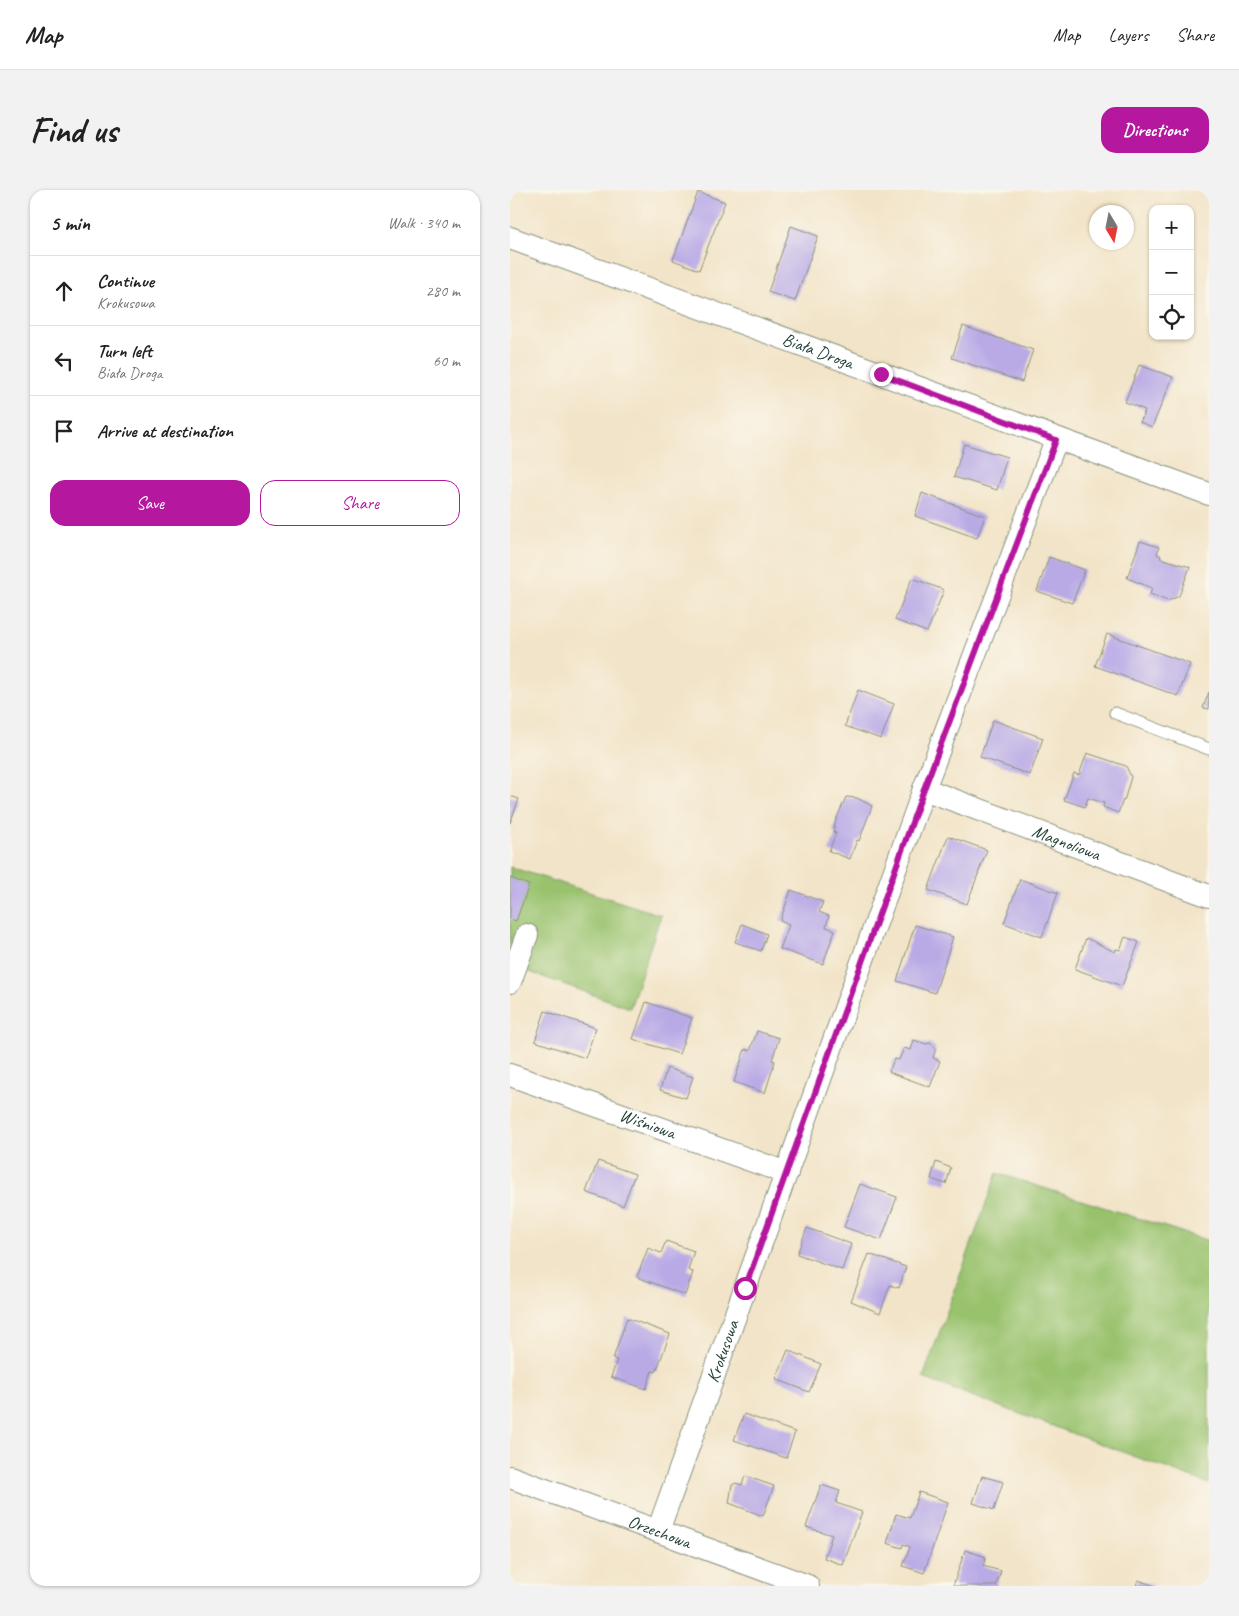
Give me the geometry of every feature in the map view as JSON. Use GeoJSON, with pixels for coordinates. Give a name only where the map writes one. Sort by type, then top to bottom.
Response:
{"type":"FeatureCollection","features":[{"type":"Feature","properties":{"kind":"street","name":"Biała Droga"},"geometry":{"type":"LineString","coordinates":[[510,238],[1056,440],[1209,494]]}},
{"type":"Feature","properties":{"kind":"street","name":"Krokusowa"},"geometry":{"type":"LineString","coordinates":[[658,1531],[924,789],[1056,440]]}},
{"type":"Feature","properties":{"kind":"street","name":"Magnoliowa"},"geometry":{"type":"LineString","coordinates":[[924,789],[1209,896]]}},
{"type":"Feature","properties":{"kind":"street"},"geometry":{"type":"LineString","coordinates":[[510,982],[526,935]]}},
{"type":"Feature","properties":{"kind":"street","name":"Wiśniowa"},"geometry":{"type":"LineString","coordinates":[[510,1075],[787,1173]]}},
{"type":"Feature","properties":{"kind":"street","name":"Orzechowa"},"geometry":{"type":"LineString","coordinates":[[510,1476],[808,1586]]}},
{"type":"Feature","properties":{"kind":"lane"},"geometry":{"type":"LineString","coordinates":[[1115,713],[1209,749]]}},
{"type":"Feature","properties":{"kind":"green space"},"geometry":{"type":"Polygon","coordinates":[[[510,867],[661,915],[630,1008],[510,965],[510,867]]]}},
{"type":"Feature","properties":{"kind":"green space"},"geometry":{"type":"Polygon","coordinates":[[[997,1173],[1209,1241],[1209,1484],[923,1378],[997,1173]]]}},
{"type":"Feature","properties":{"kind":"building"},"geometry":{"type":"Polygon","coordinates":[[[698,192],[725,202],[699,270],[673,260],[698,192]]]}},
{"type":"Feature","properties":{"kind":"building"},"geometry":{"type":"Polygon","coordinates":[[[791,226],[818,236],[795,301],[768,292],[791,226]]]}},
{"type":"Feature","properties":{"kind":"building"},"geometry":{"type":"Polygon","coordinates":[[[963,326],[1033,350],[1022,382],[952,358],[963,326]]]}},
{"type":"Feature","properties":{"kind":"building"},"geometry":{"type":"Polygon","coordinates":[[[1139,365],[1173,377],[1152,427],[1140,422],[1145,410],[1125,402],[1139,365]]]}},
{"type":"Feature","properties":{"kind":"building"},"geometry":{"type":"Polygon","coordinates":[[[964,444],[1007,457],[997,490],[954,477],[964,444]]]}},
{"type":"Feature","properties":{"kind":"building"},"geometry":{"type":"Polygon","coordinates":[[[922,493],[985,516],[977,538],[915,516],[922,493]]]}},
{"type":"Feature","properties":{"kind":"building"},"geometry":{"type":"Polygon","coordinates":[[[1140,541],[1159,547],[1157,554],[1161,556],[1160,558],[1190,567],[1179,596],[1168,601],[1150,594],[1152,588],[1127,578],[1140,541]]]}},
{"type":"Feature","properties":{"kind":"building"},"geometry":{"type":"Polygon","coordinates":[[[1049,557],[1085,570],[1072,603],[1037,591],[1049,557]]]}},
{"type":"Feature","properties":{"kind":"building"},"geometry":{"type":"Polygon","coordinates":[[[912,578],[944,590],[927,632],[895,620],[912,578]]]}},
{"type":"Feature","properties":{"kind":"building"},"geometry":{"type":"Polygon","coordinates":[[[1107,634],[1190,664],[1178,696],[1095,666],[1107,634]]]}},
{"type":"Feature","properties":{"kind":"building"},"geometry":{"type":"Polygon","coordinates":[[[858,690],[894,704],[881,739],[845,726],[858,690]]]}},
{"type":"Feature","properties":{"kind":"building"},"geometry":{"type":"Polygon","coordinates":[[[1209,692],[1209,709],[1203,708],[1209,692]]]}},
{"type":"Feature","properties":{"kind":"building"},"geometry":{"type":"Polygon","coordinates":[[[993,720],[1043,738],[1030,775],[980,757],[993,720]]]}},
{"type":"Feature","properties":{"kind":"building"},"geometry":{"type":"Polygon","coordinates":[[[1087,753],[1126,766],[1131,777],[1124,801],[1118,813],[1103,807],[1104,803],[1088,798],[1085,807],[1064,800],[1074,773],[1079,775],[1087,753]]]}},
{"type":"Feature","properties":{"kind":"building"},"geometry":{"type":"Polygon","coordinates":[[[510,796],[519,799],[510,823],[510,796]]]}},
{"type":"Feature","properties":{"kind":"building"},"geometry":{"type":"Polygon","coordinates":[[[846,797],[857,798],[872,806],[850,859],[829,851],[836,833],[833,832],[836,820],[846,797]]]}},
{"type":"Feature","properties":{"kind":"building"},"geometry":{"type":"Polygon","coordinates":[[[948,836],[987,850],[967,904],[928,890],[948,836]]]}},
{"type":"Feature","properties":{"kind":"building"},"geometry":{"type":"Polygon","coordinates":[[[510,878],[529,885],[516,921],[510,919],[510,878]]]}},
{"type":"Feature","properties":{"kind":"building"},"geometry":{"type":"Polygon","coordinates":[[[1020,879],[1058,893],[1042,937],[1004,923],[1020,879]]]}},
{"type":"Feature","properties":{"kind":"building"},"geometry":{"type":"Polygon","coordinates":[[[791,890],[823,902],[819,912],[829,916],[826,927],[835,930],[823,964],[780,949],[789,925],[780,921],[791,890]]]}},
{"type":"Feature","properties":{"kind":"building"},"geometry":{"type":"Polygon","coordinates":[[[742,924],[767,934],[761,951],[735,942],[742,924]]]}},
{"type":"Feature","properties":{"kind":"building"},"geometry":{"type":"Polygon","coordinates":[[[915,925],[953,937],[935,993],[897,981],[915,925]]]}},
{"type":"Feature","properties":{"kind":"building"},"geometry":{"type":"Polygon","coordinates":[[[1125,937],[1139,942],[1122,986],[1075,969],[1086,938],[1115,952],[1116,949],[1120,950],[1125,937]]]}},
{"type":"Feature","properties":{"kind":"building"},"geometry":{"type":"Polygon","coordinates":[[[646,1002],[692,1018],[679,1054],[633,1039],[646,1002]]]}},
{"type":"Feature","properties":{"kind":"building"},"geometry":{"type":"Polygon","coordinates":[[[545,1011],[596,1028],[585,1058],[535,1041],[545,1011]]]}},
{"type":"Feature","properties":{"kind":"building"},"geometry":{"type":"Polygon","coordinates":[[[757,1031],[779,1038],[772,1060],[775,1061],[765,1093],[734,1082],[745,1049],[750,1051],[757,1031]]]}},
{"type":"Feature","properties":{"kind":"building"},"geometry":{"type":"Polygon","coordinates":[[[914,1040],[926,1044],[930,1043],[936,1048],[933,1058],[940,1061],[930,1087],[889,1072],[894,1059],[899,1060],[904,1048],[911,1050],[914,1040]]]}},
{"type":"Feature","properties":{"kind":"building"},"geometry":{"type":"Polygon","coordinates":[[[667,1068],[693,1077],[686,1098],[660,1090],[667,1068]]]}},
{"type":"Feature","properties":{"kind":"building"},"geometry":{"type":"Polygon","coordinates":[[[598,1161],[635,1174],[623,1206],[586,1192],[598,1161]]]}},
{"type":"Feature","properties":{"kind":"building"},"geometry":{"type":"Polygon","coordinates":[[[936,1162],[951,1168],[946,1184],[931,1179],[936,1162]]]}},
{"type":"Feature","properties":{"kind":"building"},"geometry":{"type":"Polygon","coordinates":[[[860,1184],[897,1197],[881,1240],[844,1227],[860,1184]]]}},
{"type":"Feature","properties":{"kind":"building"},"geometry":{"type":"Polygon","coordinates":[[[807,1228],[851,1244],[842,1270],[797,1254],[807,1228]]]}},
{"type":"Feature","properties":{"kind":"building"},"geometry":{"type":"Polygon","coordinates":[[[666,1241],[694,1251],[688,1270],[693,1272],[685,1295],[637,1277],[648,1248],[661,1253],[666,1241]]]}},
{"type":"Feature","properties":{"kind":"building"},"geometry":{"type":"Polygon","coordinates":[[[869,1254],[906,1267],[899,1288],[890,1285],[880,1313],[851,1301],[869,1254]]]}},
{"type":"Feature","properties":{"kind":"building"},"geometry":{"type":"Polygon","coordinates":[[[627,1318],[670,1334],[656,1372],[652,1371],[646,1389],[611,1377],[617,1360],[613,1359],[627,1318]]]}},
{"type":"Feature","properties":{"kind":"building"},"geometry":{"type":"Polygon","coordinates":[[[788,1350],[821,1364],[809,1392],[776,1379],[788,1350]]]}},
{"type":"Feature","properties":{"kind":"building"},"geometry":{"type":"Polygon","coordinates":[[[744,1414],[795,1432],[786,1458],[734,1440],[744,1414]]]}},
{"type":"Feature","properties":{"kind":"building"},"geometry":{"type":"Polygon","coordinates":[[[745,1476],[774,1486],[763,1516],[729,1503],[732,1485],[736,1483],[742,1485],[745,1476]]]}},
{"type":"Feature","properties":{"kind":"building"},"geometry":{"type":"Polygon","coordinates":[[[982,1476],[1003,1482],[994,1510],[973,1503],[982,1476]]]}},
{"type":"Feature","properties":{"kind":"building"},"geometry":{"type":"Polygon","coordinates":[[[821,1485],[840,1491],[836,1503],[862,1512],[843,1565],[824,1558],[832,1535],[806,1527],[821,1485]]]}},
{"type":"Feature","properties":{"kind":"building"},"geometry":{"type":"Polygon","coordinates":[[[919,1492],[948,1502],[924,1573],[903,1566],[910,1547],[903,1544],[902,1548],[887,1543],[896,1514],[910,1518],[919,1492]]]}},
{"type":"Feature","properties":{"kind":"building"},"geometry":{"type":"Polygon","coordinates":[[[965,1550],[986,1557],[983,1566],[1001,1571],[996,1586],[953,1586],[965,1550]]]}},
{"type":"Feature","properties":{"kind":"building"},"geometry":{"type":"Polygon","coordinates":[[[1138,1580],[1155,1586],[1136,1586],[1138,1580]]]}},
{"type":"Feature","properties":{"kind":"route"},"geometry":{"type":"LineString","coordinates":[[745,1288],[924,789],[1056,440],[881,374]]}}]}
